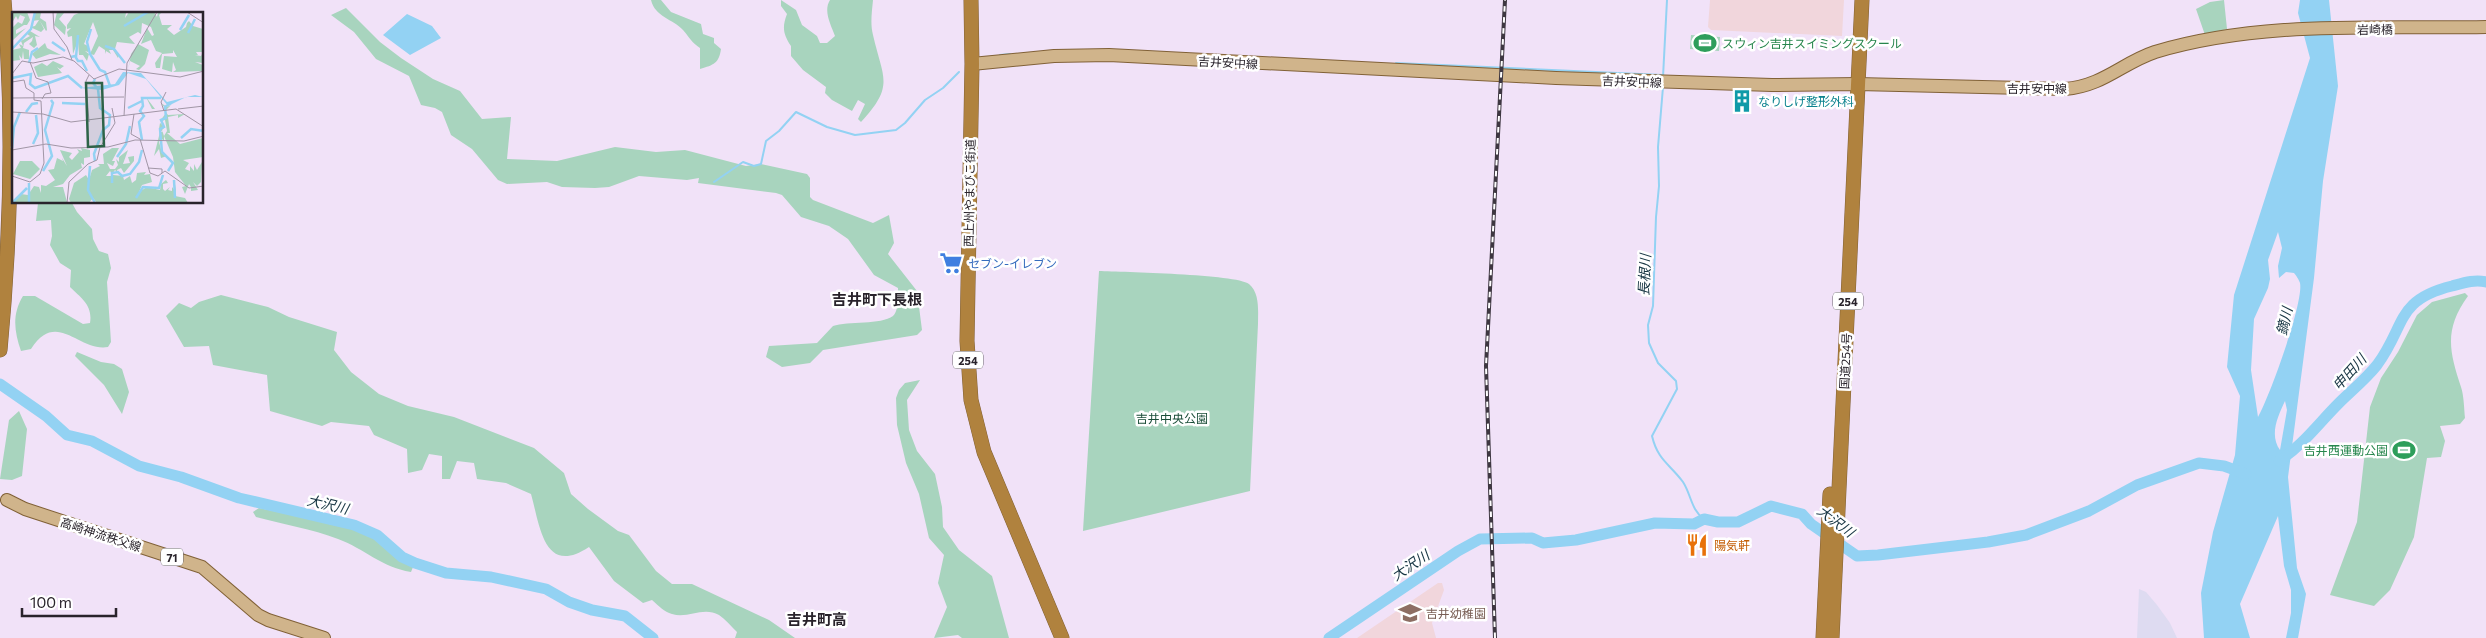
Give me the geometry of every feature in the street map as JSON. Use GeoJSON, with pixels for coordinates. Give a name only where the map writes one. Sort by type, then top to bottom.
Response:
{"type":"FeatureCollection","features":[{"type":"Feature","properties":{"kind":"highway"},"geometry":{"type":"LineString","coordinates":[[0,350],[8,246],[10,166],[9,90],[4,0]]}},
{"type":"Feature","properties":{"kind":"highway","name":"西上州やまびこ街道"},"geometry":{"type":"LineString","coordinates":[[971,0],[972,64],[967,341],[971,400],[984,452],[1062,638]]}},
{"type":"Feature","properties":{"kind":"highway","name":"254"},"geometry":{"type":"LineString","coordinates":[[1853,0],[1854,84]]}},
{"type":"Feature","properties":{"kind":"highway","name":"254"},"geometry":{"type":"LineString","coordinates":[[1854,84],[1862,0]]}},
{"type":"Feature","properties":{"kind":"highway","name":"国道254号"},"geometry":{"type":"LineString","coordinates":[[1823,638],[1831,560],[1854,84]]}},
{"type":"Feature","properties":{"kind":"highway","name":"国道254号"},"geometry":{"type":"LineString","coordinates":[[1831,560],[1832,638]]}},
{"type":"Feature","properties":{"kind":"main road","name":"岩崎橋"},"geometry":{"type":"LineString","coordinates":[[2283,30],[2486,27]]}},
{"type":"Feature","properties":{"kind":"main road","name":"吉井安中線"},"geometry":{"type":"LineString","coordinates":[[972,64],[1054,56],[1109,55],[1566,78],[1763,84],[2074,88],[2099,82],[2142,56],[2170,47],[2248,33],[2283,30]]}},
{"type":"Feature","properties":{"kind":"main road","name":"高崎神流秩父線"},"geometry":{"type":"LineString","coordinates":[[7,500],[25,509],[202,567],[258,615],[324,638]]}},
{"type":"Feature","properties":{"kind":"shaded area"},"geometry":{"type":"Polygon","coordinates":[[[1710,0],[1844,0],[1842,36],[1711,30],[1708,27],[1710,0]]]}},
{"type":"Feature","properties":{"kind":"shaded area"},"geometry":{"type":"Polygon","coordinates":[[[1438,583],[1442,583],[1444,590],[1432,623],[1436,638],[1357,638],[1438,583]]]}},
{"type":"Feature","properties":{"kind":"shaded area"},"geometry":{"type":"Polygon","coordinates":[[[2139,589],[2146,592],[2157,605],[2170,623],[2177,638],[2137,638],[2139,589]]]}},
{"type":"Feature","properties":{"kind":"green space"},"geometry":{"type":"Polygon","coordinates":[[[651,0],[661,0],[671,12],[701,24],[703,34],[714,38],[714,43],[721,49],[715,63],[700,69],[700,48],[679,26],[660,14],[653,6],[651,0]]]}},
{"type":"Feature","properties":{"kind":"green space"},"geometry":{"type":"Polygon","coordinates":[[[781,0],[796,10],[802,25],[817,36],[820,43],[827,43],[835,36],[827,13],[830,0],[873,0],[872,31],[884,81],[879,99],[861,122],[858,119],[865,104],[858,100],[852,111],[832,100],[825,93],[826,87],[803,70],[791,56],[791,46],[784,30],[787,14],[781,6],[781,0]]]}},
{"type":"Feature","properties":{"kind":"green space"},"geometry":{"type":"Polygon","coordinates":[[[2224,0],[2227,29],[2205,35],[2196,9],[2210,2],[2224,0]]]}},
{"type":"Feature","properties":{"kind":"green space"},"geometry":{"type":"Polygon","coordinates":[[[346,8],[380,42],[401,58],[433,79],[460,91],[482,119],[511,117],[507,159],[557,161],[615,147],[656,152],[685,150],[746,166],[761,164],[807,174],[810,178],[810,197],[813,200],[873,223],[889,215],[894,243],[888,254],[917,291],[922,330],[917,335],[823,350],[810,363],[782,367],[766,357],[769,346],[817,343],[833,326],[881,321],[888,319],[895,313],[898,303],[898,288],[874,275],[848,239],[829,226],[801,217],[782,195],[698,183],[699,178],[687,180],[639,176],[609,187],[595,188],[562,187],[547,182],[507,184],[498,180],[472,149],[451,135],[442,112],[435,108],[421,105],[409,76],[376,59],[354,32],[331,15],[346,8]]]}},
{"type":"Feature","properties":{"kind":"green space","name":"スウィン吉井スイミングスクール"},"geometry":{"type":"Polygon","coordinates":[[[1691,35],[1720,37],[1719,51],[1690,49],[1691,35]]]}},
{"type":"Feature","properties":{"kind":"green space"},"geometry":{"type":"Polygon","coordinates":[[[38,204],[73,204],[92,229],[93,239],[99,251],[108,254],[111,268],[107,282],[111,342],[108,347],[97,347],[87,344],[59,332],[50,333],[41,338],[31,349],[21,351],[15,323],[17,309],[23,296],[35,296],[83,324],[90,323],[88,307],[82,298],[70,287],[71,270],[60,263],[50,245],[52,236],[51,220],[36,221],[38,204]]]}},
{"type":"Feature","properties":{"kind":"green space","name":"吉井中央公園"},"geometry":{"type":"Polygon","coordinates":[[[1099,271],[1223,278],[1249,284],[1253,288],[1257,297],[1258,314],[1250,491],[1083,531],[1099,271]]]}},
{"type":"Feature","properties":{"kind":"green space","name":"吉井西運動公園"},"geometry":{"type":"Polygon","coordinates":[[[2465,293],[2468,296],[2455,319],[2451,340],[2454,362],[2463,394],[2465,418],[2460,424],[2440,426],[2445,441],[2441,457],[2427,458],[2414,537],[2390,590],[2374,606],[2330,595],[2357,522],[2370,407],[2381,378],[2398,352],[2417,315],[2432,302],[2465,293]]]}},
{"type":"Feature","properties":{"kind":"green space"},"geometry":{"type":"Polygon","coordinates":[[[221,295],[268,307],[289,317],[337,332],[334,350],[351,372],[379,394],[408,406],[454,417],[534,448],[564,473],[571,494],[618,531],[629,535],[656,571],[672,584],[692,584],[769,620],[795,638],[735,638],[737,632],[719,615],[701,612],[678,615],[666,612],[652,600],[643,603],[614,581],[589,547],[574,555],[562,556],[553,552],[546,544],[541,533],[531,494],[506,483],[477,479],[474,463],[457,461],[450,479],[442,479],[442,456],[429,454],[422,470],[408,473],[407,449],[374,435],[369,426],[331,422],[322,426],[270,411],[267,375],[213,365],[209,346],[184,347],[166,316],[179,303],[191,308],[199,302],[221,295]]]}},
{"type":"Feature","properties":{"kind":"green space"},"geometry":{"type":"Polygon","coordinates":[[[77,352],[101,362],[114,364],[122,369],[129,392],[122,414],[104,385],[75,356],[77,352]]]}},
{"type":"Feature","properties":{"kind":"green space"},"geometry":{"type":"Polygon","coordinates":[[[920,380],[907,400],[909,430],[917,451],[935,474],[942,507],[943,527],[959,550],[992,576],[1009,638],[962,638],[958,635],[934,638],[947,607],[938,583],[944,555],[929,538],[919,494],[906,463],[897,425],[896,398],[899,390],[905,383],[920,380]]]}},
{"type":"Feature","properties":{"kind":"green space"},"geometry":{"type":"Polygon","coordinates":[[[19,411],[27,429],[22,476],[12,480],[0,479],[9,420],[19,411]]]}},
{"type":"Feature","properties":{"kind":"green space"},"geometry":{"type":"Polygon","coordinates":[[[259,508],[346,526],[372,535],[413,567],[411,572],[400,570],[382,562],[348,543],[328,535],[256,517],[253,512],[259,508]]]}},
{"type":"Feature","properties":{"kind":"water"},"geometry":{"type":"Polygon","coordinates":[[[2300,0],[2329,0],[2338,86],[2323,181],[2314,278],[2288,477],[2297,568],[2306,594],[2298,638],[2286,638],[2291,613],[2291,590],[2284,566],[2278,516],[2240,604],[2250,638],[2204,638],[2201,593],[2213,532],[2235,455],[2240,396],[2227,367],[2234,295],[2310,58],[2298,13],[2300,0]],[[2278,232],[2268,260],[2270,279],[2268,288],[2254,319],[2251,370],[2258,417],[2285,350],[2300,293],[2300,283],[2294,273],[2286,272],[2279,278],[2278,266],[2282,248],[2278,232]],[[2285,401],[2277,419],[2275,432],[2275,438],[2280,450],[2287,410],[2285,401]]]}},
{"type":"Feature","properties":{"kind":"water"},"geometry":{"type":"Polygon","coordinates":[[[407,14],[432,26],[441,38],[410,55],[383,35],[407,14]]]}},
{"type":"Feature","properties":{"kind":"waterway","name":"長根川"},"geometry":{"type":"LineString","coordinates":[[1663,77],[1667,0]]}},
{"type":"Feature","properties":{"kind":"waterway"},"geometry":{"type":"LineString","coordinates":[[1000,55],[1010,54]]}},
{"type":"Feature","properties":{"kind":"waterway"},"geometry":{"type":"LineString","coordinates":[[1396,63],[1662,75]]}},
{"type":"Feature","properties":{"kind":"waterway"},"geometry":{"type":"LineString","coordinates":[[714,182],[743,162],[754,166],[761,164],[766,141],[779,131],[796,112],[827,127],[855,135],[896,130],[905,123],[925,100],[943,88],[959,72]]}},
{"type":"Feature","properties":{"kind":"waterway","name":"長根川"},"geometry":{"type":"LineString","coordinates":[[1663,87],[1658,147],[1659,186],[1653,306],[1648,325],[1649,343],[1658,363],[1676,381],[1677,389],[1652,436],[1661,457],[1683,482],[1696,511],[1704,519]]}},
{"type":"Feature","properties":{"kind":"waterway","name":"申田川"},"geometry":{"type":"LineString","coordinates":[[2279,461],[2303,441],[2373,370],[2386,351],[2404,316],[2420,299],[2452,286],[2469,282],[2486,282]]}},
{"type":"Feature","properties":{"kind":"waterway","name":"大沢川"},"geometry":{"type":"LineString","coordinates":[[0,384],[46,416],[67,435],[92,441],[139,466],[181,477],[239,498],[354,525],[377,535],[402,557],[446,573],[491,577],[546,589],[569,602],[592,610],[625,616],[653,638]]}},
{"type":"Feature","properties":{"kind":"waterway","name":"大沢川"},"geometry":{"type":"LineString","coordinates":[[1329,638],[1458,551],[1480,539],[1532,538],[1543,543],[1576,540],[1655,523],[1694,524],[1704,519],[1718,522],[1738,522],[1771,506],[1802,514],[1811,524],[1857,556],[1878,555],[1988,542],[2026,535],[2089,511],[2137,485],[2199,463],[2224,466],[2246,474]]}},
{"type":"Feature","properties":{"kind":"railway"},"geometry":{"type":"LineString","coordinates":[[1495,638],[1486,366],[1505,0]]}},
{"type":"Feature","properties":{"kind":"place","name":"スウィン吉井スイミングスクール"},"geometry":{"type":"Point","coordinates":[1705,43]}},
{"type":"Feature","properties":{"kind":"place","name":"なりしげ整形外科"},"geometry":{"type":"Point","coordinates":[1742,101]}},
{"type":"Feature","properties":{"kind":"place","name":"セブン-イレブン"},"geometry":{"type":"Point","coordinates":[951,263]}},
{"type":"Feature","properties":{"kind":"place","name":"吉井西運動公園"},"geometry":{"type":"Point","coordinates":[2404,450]}},
{"type":"Feature","properties":{"kind":"place","name":"陽気軒"},"geometry":{"type":"Point","coordinates":[1697,545]}},
{"type":"Feature","properties":{"kind":"place","name":"吉井幼稚園"},"geometry":{"type":"Point","coordinates":[1410,613]}},
{"type":"Feature","properties":{"kind":"district","name":"吉井町下長根"},"geometry":{"type":"Point","coordinates":[877,299]}},
{"type":"Feature","properties":{"kind":"district","name":"吉井町高"},"geometry":{"type":"Point","coordinates":[817,619]}},
{"type":"Feature","properties":{"kind":"water label","name":"鏑川"},"geometry":{"type":"Point","coordinates":[2284,321]}}]}
